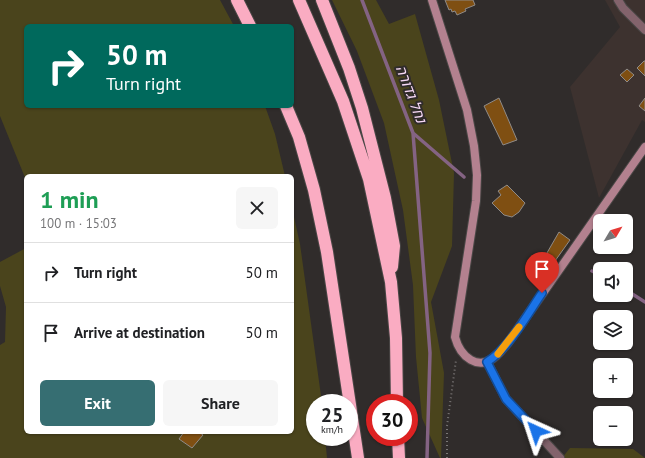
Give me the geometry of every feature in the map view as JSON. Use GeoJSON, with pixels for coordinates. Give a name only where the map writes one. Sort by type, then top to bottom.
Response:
{"type":"FeatureCollection","features":[{"type":"Feature","properties":{"kind":"highway"},"geometry":{"type":"LineString","coordinates":[[237,0],[249,24]]}},
{"type":"Feature","properties":{"kind":"highway"},"geometry":{"type":"LineString","coordinates":[[300,0],[343,101],[369,180],[391,282],[396,338],[397,394]]}},
{"type":"Feature","properties":{"kind":"highway"},"geometry":{"type":"LineString","coordinates":[[322,0],[349,68],[362,108],[385,198],[394,246],[391,282]]}},
{"type":"Feature","properties":{"kind":"highway"},"geometry":{"type":"LineString","coordinates":[[287,108],[299,137],[314,190],[327,252],[358,458]]}},
{"type":"Feature","properties":{"kind":"highway"},"geometry":{"type":"LineString","coordinates":[[398,446],[399,458]]}},
{"type":"Feature","properties":{"kind":"street"},"geometry":{"type":"LineString","coordinates":[[432,0],[467,110],[474,146],[477,175],[476,201],[455,337],[458,347],[466,358],[475,362],[487,362],[497,356],[508,343],[645,147]]}},
{"type":"Feature","properties":{"kind":"street"},"geometry":{"type":"LineString","coordinates":[[618,0],[623,8],[645,30]]}},
{"type":"Feature","properties":{"kind":"street"},"geometry":{"type":"LineString","coordinates":[[487,362],[506,399],[560,458]]}},
{"type":"Feature","properties":{"kind":"path"},"geometry":{"type":"LineString","coordinates":[[447,458],[447,426],[458,347]]}},
{"type":"Feature","properties":{"kind":"shaded area"},"geometry":{"type":"Polygon","coordinates":[[[0,0],[220,0],[233,24],[24,24],[24,108],[266,108],[275,134],[285,174],[24,175],[0,116],[0,0]]]}},
{"type":"Feature","properties":{"kind":"shaded area"},"geometry":{"type":"Polygon","coordinates":[[[332,0],[376,0],[389,24],[415,14],[439,100],[454,173],[452,246],[431,302],[444,373],[441,458],[422,418],[416,357],[413,285],[403,210],[384,123],[357,51],[332,0]]]}},
{"type":"Feature","properties":{"kind":"shaded area"},"geometry":{"type":"Polygon","coordinates":[[[605,0],[645,0],[645,122],[642,120],[599,198],[570,87],[620,27],[605,0]]]}},
{"type":"Feature","properties":{"kind":"shaded area"},"geometry":{"type":"Polygon","coordinates":[[[294,217],[300,244],[321,394],[306,394],[306,446],[326,446],[327,458],[0,458],[0,345],[5,342],[6,307],[0,286],[0,262],[24,249],[24,434],[294,434],[294,217]]]}},
{"type":"Feature","properties":{"kind":"shaded area"},"geometry":{"type":"Polygon","coordinates":[[[570,448],[633,449],[645,458],[562,458],[570,448]]]}},
{"type":"Feature","properties":{"kind":"building"},"geometry":{"type":"Polygon","coordinates":[[[445,0],[473,0],[475,5],[465,9],[466,11],[457,15],[455,11],[452,12],[451,9],[449,10],[445,0]]]}},
{"type":"Feature","properties":{"kind":"building"},"geometry":{"type":"Polygon","coordinates":[[[645,61],[645,76],[637,68],[645,61]]]}},
{"type":"Feature","properties":{"kind":"building"},"geometry":{"type":"Polygon","coordinates":[[[627,69],[634,75],[627,82],[620,75],[627,69]]]}},
{"type":"Feature","properties":{"kind":"building"},"geometry":{"type":"Polygon","coordinates":[[[499,98],[517,140],[503,145],[484,106],[499,98]]]}},
{"type":"Feature","properties":{"kind":"building"},"geometry":{"type":"Polygon","coordinates":[[[645,98],[645,111],[639,106],[645,98]]]}},
{"type":"Feature","properties":{"kind":"building"},"geometry":{"type":"Polygon","coordinates":[[[507,185],[525,203],[519,212],[512,217],[504,215],[492,203],[501,195],[498,191],[507,185]]]}},
{"type":"Feature","properties":{"kind":"building"},"geometry":{"type":"Polygon","coordinates":[[[559,232],[570,240],[545,275],[536,272],[559,232]]]}},
{"type":"Feature","properties":{"kind":"building"},"geometry":{"type":"Polygon","coordinates":[[[183,434],[203,435],[192,448],[179,439],[183,434]]]}},
{"type":"Feature","properties":{"kind":"waterway","name":"נחל גדורה"},"geometry":{"type":"LineString","coordinates":[[362,0],[413,133],[464,177]]}},
{"type":"Feature","properties":{"kind":"waterway"},"geometry":{"type":"LineString","coordinates":[[413,133],[430,353],[427,458]]}},
{"type":"Feature","properties":{"kind":"waterway","name":"נחל גדורה"},"geometry":{"type":"LineString","coordinates":[[633,294],[645,302]]}},
{"type":"Feature","properties":{"kind":"slow traffic"},"geometry":{"type":"LineString","coordinates":[[498,354],[519,327]]}},
{"type":"Feature","properties":{"kind":"route"},"geometry":{"type":"LineString","coordinates":[[536,431],[506,399],[487,362],[497,356],[508,343],[542,293]]}}]}
